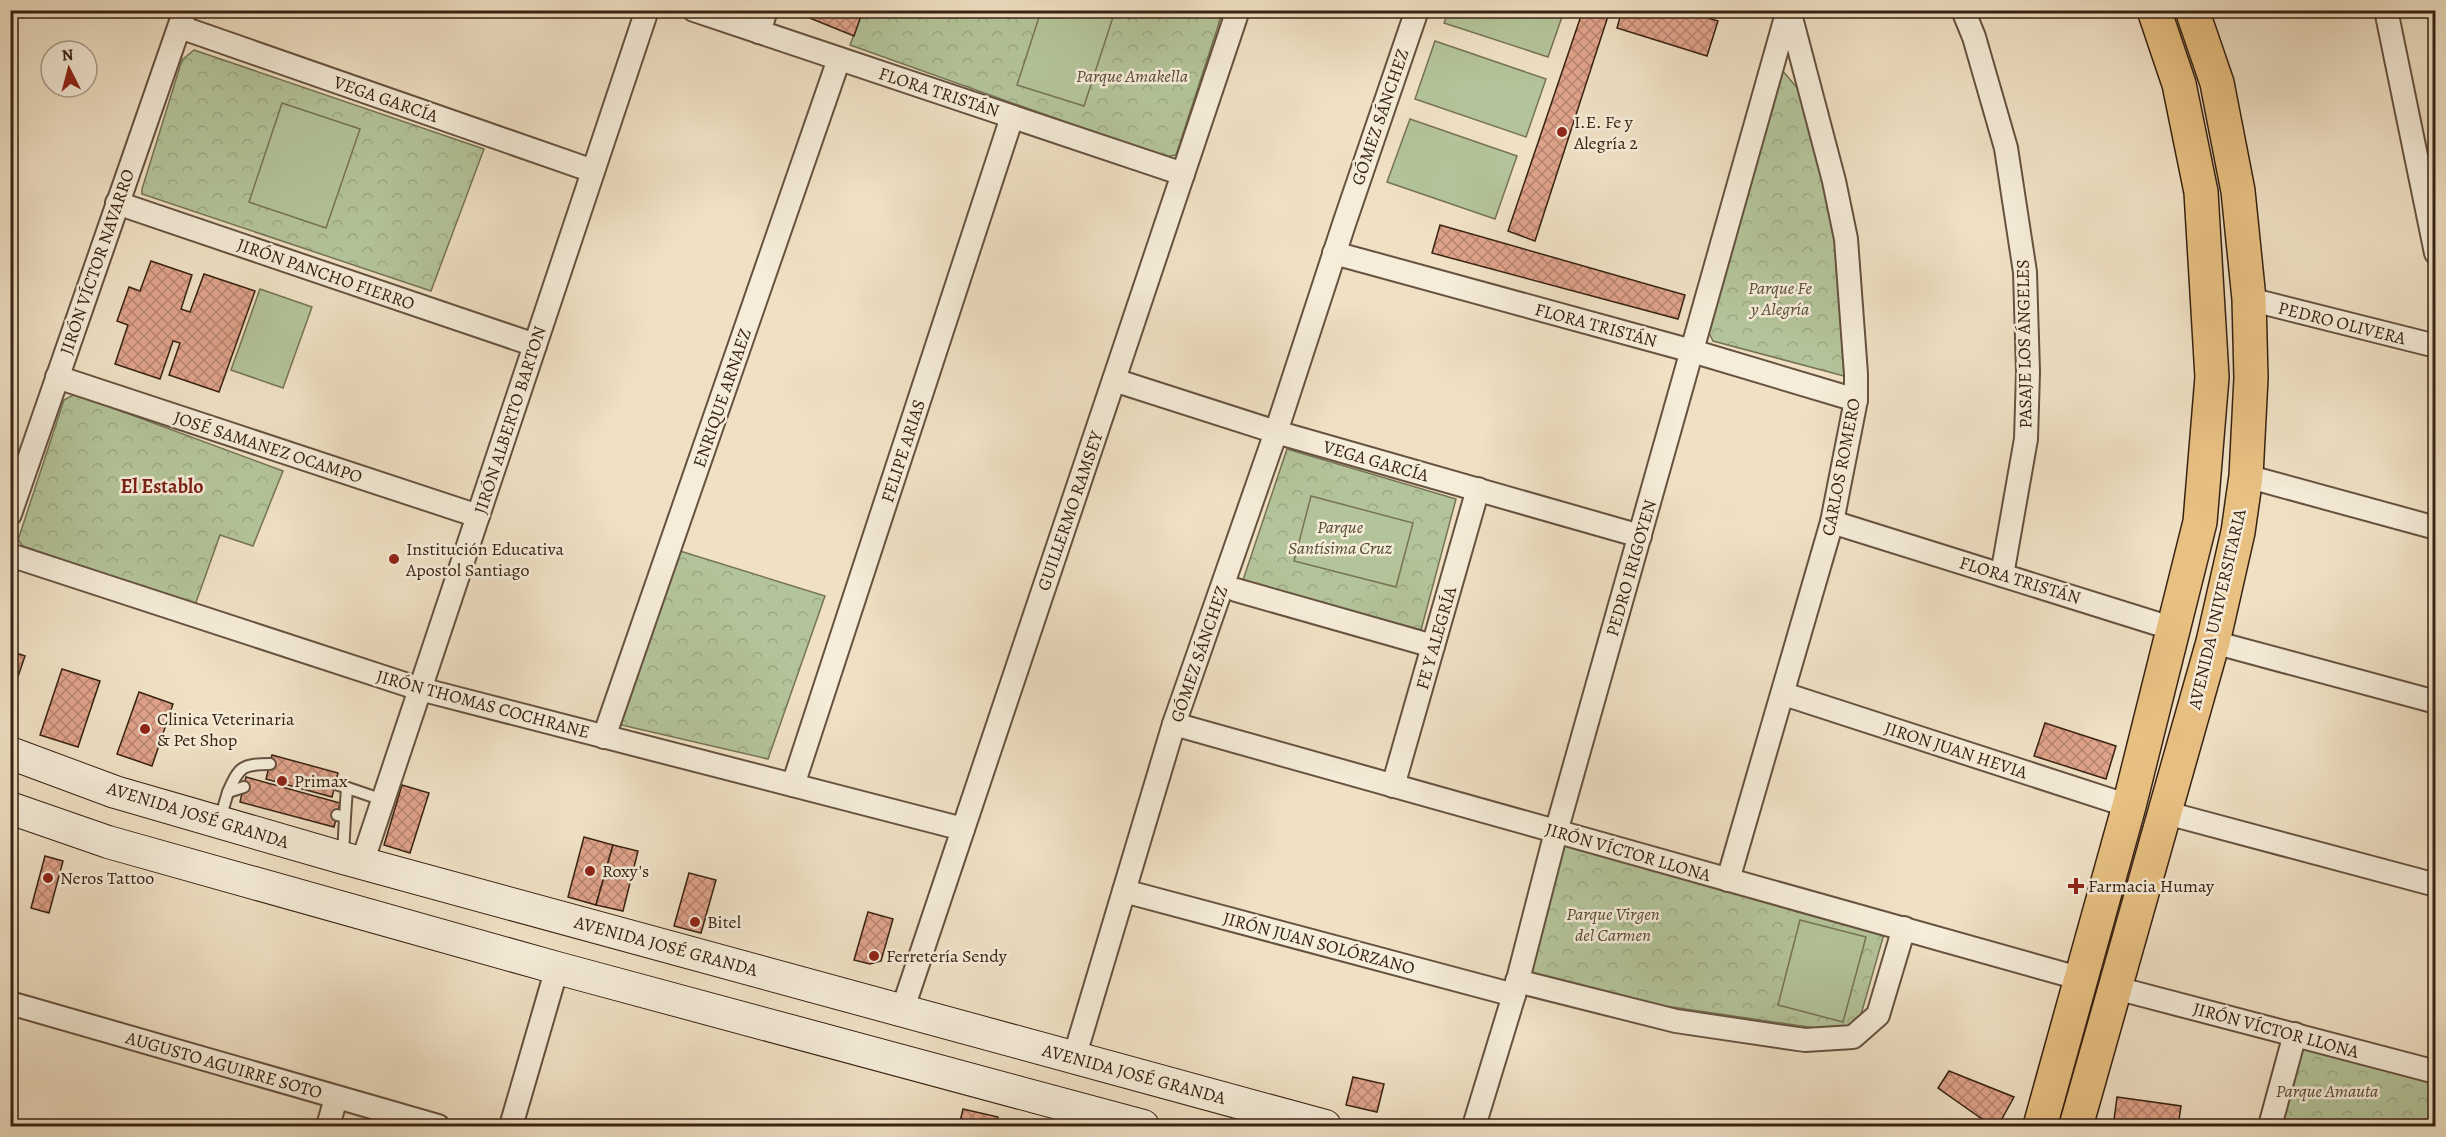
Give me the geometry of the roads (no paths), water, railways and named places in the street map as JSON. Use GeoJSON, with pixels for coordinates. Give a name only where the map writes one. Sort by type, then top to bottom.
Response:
{"type":"FeatureCollection","features":[{"type":"Feature","properties":{"kind":"main road","name":"AVENIDA UNIVERSITARIA"},"geometry":{"type":"LineString","coordinates":[[2039,1123],[2082,979],[2200,522],[2212,376],[2201,192],[2179,84],[2154,10]]}},
{"type":"Feature","properties":{"kind":"main road","name":"AVENIDA UNIVERSITARIA"},"geometry":{"type":"LineString","coordinates":[[2081,1118],[2163,812],[2213,642],[2238,532],[2246,476],[2251,378],[2249,299],[2238,191],[2217,82],[2192,10]]}},
{"type":"Feature","properties":{"kind":"main road","name":"AVENIDA JOSÉ GRANDA"},"geometry":{"type":"LineString","coordinates":[[10,753],[115,792],[352,861],[1324,1126]]}},
{"type":"Feature","properties":{"kind":"main road"},"geometry":{"type":"LineString","coordinates":[[10,808],[108,842],[557,968],[1143,1126]]}},
{"type":"Feature","properties":{"kind":"main road"},"geometry":{"type":"LineString","coordinates":[[224,874],[228,824]]}},
{"type":"Feature","properties":{"kind":"main road"},"geometry":{"type":"LineString","coordinates":[[1235,1126],[1273,1112]]}},
{"type":"Feature","properties":{"kind":"street","name":"JIRÓN ALBERTO BARTON"},"geometry":{"type":"LineString","coordinates":[[352,861],[383,800],[647,10]]}},
{"type":"Feature","properties":{"kind":"street","name":"FLORA TRISTÁN"},"geometry":{"type":"LineString","coordinates":[[694,10],[1183,174]]}},
{"type":"Feature","properties":{"kind":"street"},"geometry":{"type":"LineString","coordinates":[[759,32],[766,10]]}},
{"type":"Feature","properties":{"kind":"street","name":"GUILLERMO RAMSEY"},"geometry":{"type":"LineString","coordinates":[[902,1011],[1238,10]]}},
{"type":"Feature","properties":{"kind":"street","name":"GÓMEZ SÁNCHEZ"},"geometry":{"type":"LineString","coordinates":[[1074,1058],[1174,724],[1276,432],[1417,10]]}},
{"type":"Feature","properties":{"kind":"street","name":"PEDRO IRIGOYEN"},"geometry":{"type":"LineString","coordinates":[[1474,1126],[1515,988],[1556,832],[1789,10]]}},
{"type":"Feature","properties":{"kind":"street","name":"CARLOS ROMERO"},"geometry":{"type":"LineString","coordinates":[[1728,880],[1784,694],[1832,522],[1856,400],[1846,239],[1834,181],[1789,10]]}},
{"type":"Feature","properties":{"kind":"street","name":"PASAJE LOS ÁNGELES"},"geometry":{"type":"LineString","coordinates":[[1963,10],[1974,37],[2006,148],[2025,272],[2028,372],[2026,439],[2002,575]]}},
{"type":"Feature","properties":{"kind":"street"},"geometry":{"type":"LineString","coordinates":[[2386,10],[2436,253]]}},
{"type":"Feature","properties":{"kind":"street","name":"VEGA GARCÍA"},"geometry":{"type":"LineString","coordinates":[[182,19],[593,171]]}},
{"type":"Feature","properties":{"kind":"street","name":"JIRÓN VÍCTOR NAVARRO"},"geometry":{"type":"LineString","coordinates":[[10,514],[182,19]]}},
{"type":"Feature","properties":{"kind":"street","name":"ENRIQUE ARNAEZ"},"geometry":{"type":"LineString","coordinates":[[604,737],[839,59]]}},
{"type":"Feature","properties":{"kind":"street","name":"FELIPE ARIAS"},"geometry":{"type":"LineString","coordinates":[[793,786],[1012,117]]}},
{"type":"Feature","properties":{"kind":"street","name":"JIRÓN PANCHO FIERRO"},"geometry":{"type":"LineString","coordinates":[[117,203],[535,345]]}},
{"type":"Feature","properties":{"kind":"street","name":"FLORA TRISTÁN"},"geometry":{"type":"LineString","coordinates":[[1334,254],[1692,351],[1856,400]]}},
{"type":"Feature","properties":{"kind":"street","name":"PEDRO OLIVERA"},"geometry":{"type":"LineString","coordinates":[[2249,299],[2436,346]]}},
{"type":"Feature","properties":{"kind":"street","name":"JOSÉ SAMANEZ OCAMPO"},"geometry":{"type":"LineString","coordinates":[[57,377],[478,516]]}},
{"type":"Feature","properties":{"kind":"street","name":"VEGA GARCÍA"},"geometry":{"type":"LineString","coordinates":[[1114,380],[1276,432],[1640,536]]}},
{"type":"Feature","properties":{"kind":"street"},"geometry":{"type":"LineString","coordinates":[[2246,476],[2436,528]]}},
{"type":"Feature","properties":{"kind":"street","name":"FE Y ALEGRÍA"},"geometry":{"type":"LineString","coordinates":[[1393,786],[1478,489]]}},
{"type":"Feature","properties":{"kind":"street","name":"FLORA TRISTÁN"},"geometry":{"type":"LineString","coordinates":[[1832,522],[2174,629]]}},
{"type":"Feature","properties":{"kind":"street","name":"JIRÓN THOMAS COCHRANE"},"geometry":{"type":"LineString","coordinates":[[10,555],[420,690],[963,829]]}},
{"type":"Feature","properties":{"kind":"street"},"geometry":{"type":"LineString","coordinates":[[1236,590],[1433,646]]}},
{"type":"Feature","properties":{"kind":"street"},"geometry":{"type":"LineString","coordinates":[[2213,642],[2436,702]]}},
{"type":"Feature","properties":{"kind":"street","name":"JIRON JUAN HEVIA"},"geometry":{"type":"LineString","coordinates":[[1784,694],[2128,806]]}},
{"type":"Feature","properties":{"kind":"street","name":"JIRÓN VÍCTOR LLONA"},"geometry":{"type":"LineString","coordinates":[[1174,724],[2082,979]]}},
{"type":"Feature","properties":{"kind":"street"},"geometry":{"type":"LineString","coordinates":[[2163,812],[2436,885]]}},
{"type":"Feature","properties":{"kind":"street","name":"JIRÓN JUAN SOLÓRZANO"},"geometry":{"type":"LineString","coordinates":[[1124,891],[1515,988],[1676,1021],[1805,1040],[1853,1037],[1878,1015],[1904,928]]}},
{"type":"Feature","properties":{"kind":"street"},"geometry":{"type":"LineString","coordinates":[[511,1126],[557,968]]}},
{"type":"Feature","properties":{"kind":"street","name":"JIRÓN VÍCTOR LLONA"},"geometry":{"type":"LineString","coordinates":[[2116,988],[2436,1072]]}},
{"type":"Feature","properties":{"kind":"street","name":"AUGUSTO AGUIRRE SOTO"},"geometry":{"type":"LineString","coordinates":[[10,1003],[438,1126]]}},
{"type":"Feature","properties":{"kind":"street"},"geometry":{"type":"LineString","coordinates":[[2270,1126],[2295,1034]]}},
{"type":"Feature","properties":{"kind":"street"},"geometry":{"type":"LineString","coordinates":[[328,1126],[336,1098]]}},
{"type":"Feature","properties":{"kind":"lane"},"geometry":{"type":"LineString","coordinates":[[228,824],[228,792],[237,772],[251,764],[270,764]]}},
{"type":"Feature","properties":{"kind":"lane"},"geometry":{"type":"LineString","coordinates":[[336,784],[383,800]]}},
{"type":"Feature","properties":{"kind":"lane"},"geometry":{"type":"LineString","coordinates":[[228,792],[244,787]]}},
{"type":"Feature","properties":{"kind":"lane"},"geometry":{"type":"LineString","coordinates":[[347,788],[341,816],[352,861]]}},
{"type":"Feature","properties":{"kind":"place","name":"I.E. Fe y Alegría 2"},"geometry":{"type":"Point","coordinates":[1562,132]}},
{"type":"Feature","properties":{"kind":"place","name":"Institución Educativa Apostol Santiago"},"geometry":{"type":"Point","coordinates":[394,559]}},
{"type":"Feature","properties":{"kind":"place","name":"Clinica Veterinaria & Pet Shop"},"geometry":{"type":"Point","coordinates":[145,729]}},
{"type":"Feature","properties":{"kind":"place","name":"Primax"},"geometry":{"type":"Point","coordinates":[282,781]}},
{"type":"Feature","properties":{"kind":"place","name":"Roxy's"},"geometry":{"type":"Point","coordinates":[590,871]}},
{"type":"Feature","properties":{"kind":"place","name":"Neros Tattoo"},"geometry":{"type":"Point","coordinates":[48,878]}},
{"type":"Feature","properties":{"kind":"place","name":"Farmacia Humay"},"geometry":{"type":"Point","coordinates":[2076,886]}},
{"type":"Feature","properties":{"kind":"place","name":"Bitel"},"geometry":{"type":"Point","coordinates":[695,922]}},
{"type":"Feature","properties":{"kind":"place","name":"Ferretería Sendy"},"geometry":{"type":"Point","coordinates":[874,956]}},
{"type":"Feature","properties":{"kind":"district","name":"El Establo"},"geometry":{"type":"Point","coordinates":[162,486]}},
{"type":"Feature","properties":{"kind":"park label","name":"Parque Amakella"},"geometry":{"type":"Point","coordinates":[1132,76]}},
{"type":"Feature","properties":{"kind":"park label","name":"Parque Fe y Alegría"},"geometry":{"type":"Point","coordinates":[1780,298]}},
{"type":"Feature","properties":{"kind":"park label","name":"Parque Santísima Cruz"},"geometry":{"type":"Point","coordinates":[1340,537]}},
{"type":"Feature","properties":{"kind":"park label","name":"Parque Virgen del Carmen"},"geometry":{"type":"Point","coordinates":[1613,924]}},
{"type":"Feature","properties":{"kind":"park label","name":"Parque Amauta"},"geometry":{"type":"Point","coordinates":[2327,1091]}}]}
